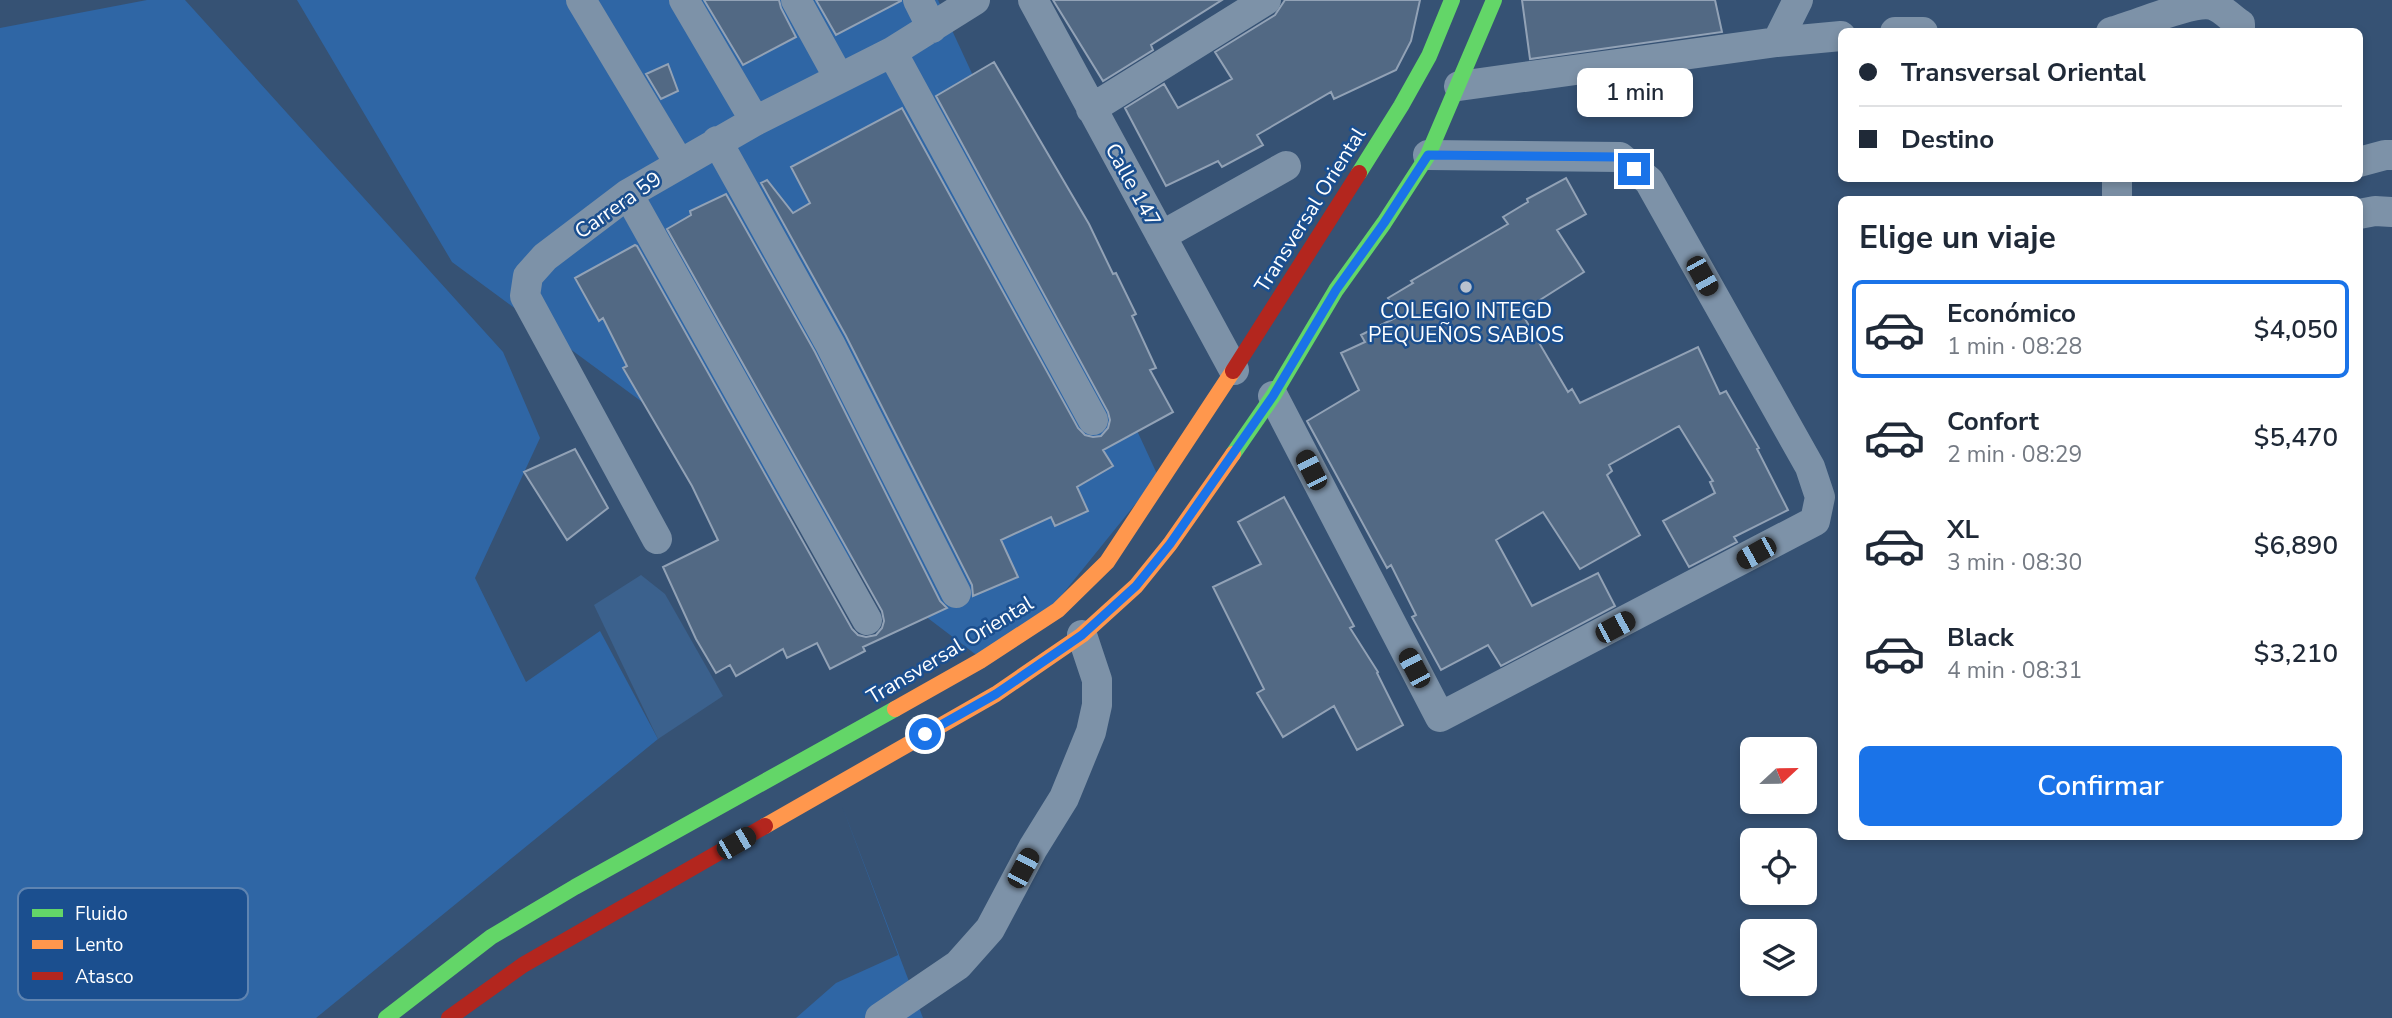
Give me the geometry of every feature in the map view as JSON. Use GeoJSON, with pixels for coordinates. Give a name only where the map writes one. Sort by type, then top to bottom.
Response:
{"type":"FeatureCollection","features":[{"type":"Feature","properties":{"kind":"main road","name":"Transversal Oriental"},"geometry":{"type":"LineString","coordinates":[[386,1018],[491,937],[575,887],[980,661],[1059,610],[1107,562],[1234,370],[1401,106],[1429,56],[1451,0]]}},
{"type":"Feature","properties":{"kind":"main road"},"geometry":{"type":"LineString","coordinates":[[449,1018],[523,965],[996,694],[1082,635],[1136,586],[1170,544],[1273,396],[1336,290],[1428,155],[1494,0]]}},
{"type":"Feature","properties":{"kind":"street"},"geometry":{"type":"LineString","coordinates":[[581,0],[679,163]]}},
{"type":"Feature","properties":{"kind":"street"},"geometry":{"type":"LineString","coordinates":[[684,0],[755,121]]}},
{"type":"Feature","properties":{"kind":"street"},"geometry":{"type":"LineString","coordinates":[[796,0],[839,78]]}},
{"type":"Feature","properties":{"kind":"street"},"geometry":{"type":"LineString","coordinates":[[918,0],[932,28]]}},
{"type":"Feature","properties":{"kind":"street","name":"Carrera 59"},"geometry":{"type":"LineString","coordinates":[[657,539],[525,296],[528,276],[545,257],[628,194],[717,141],[892,52],[975,0]]}},
{"type":"Feature","properties":{"kind":"street","name":"Calle 147"},"geometry":{"type":"LineString","coordinates":[[1032,0],[1234,370]]}},
{"type":"Feature","properties":{"kind":"street"},"geometry":{"type":"LineString","coordinates":[[1091,109],[1266,0]]}},
{"type":"Feature","properties":{"kind":"street"},"geometry":{"type":"LineString","coordinates":[[1777,42],[1797,0]]}},
{"type":"Feature","properties":{"kind":"street"},"geometry":{"type":"LineString","coordinates":[[2127,28],[2185,6],[2215,2],[2240,24],[2240,28]]}},
{"type":"Feature","properties":{"kind":"street"},"geometry":{"type":"LineString","coordinates":[[1459,86],[1777,42],[1838,36]]}},
{"type":"Feature","properties":{"kind":"street"},"geometry":{"type":"LineString","coordinates":[[892,52],[1093,420]]}},
{"type":"Feature","properties":{"kind":"street"},"geometry":{"type":"LineString","coordinates":[[717,141],[830,344],[956,593]]}},
{"type":"Feature","properties":{"kind":"street"},"geometry":{"type":"LineString","coordinates":[[1273,396],[1440,717],[1815,521],[1820,497],[1810,467],[1649,181],[1620,157],[1428,155]]}},
{"type":"Feature","properties":{"kind":"street"},"geometry":{"type":"LineString","coordinates":[[2363,161],[2392,155]]}},
{"type":"Feature","properties":{"kind":"street"},"geometry":{"type":"LineString","coordinates":[[1161,236],[1286,166]]}},
{"type":"Feature","properties":{"kind":"street"},"geometry":{"type":"LineString","coordinates":[[628,194],[867,620]]}},
{"type":"Feature","properties":{"kind":"street"},"geometry":{"type":"LineString","coordinates":[[2363,213],[2392,212]]}},
{"type":"Feature","properties":{"kind":"street"},"geometry":{"type":"LineString","coordinates":[[880,1018],[958,965],[990,929],[1033,848],[1064,798],[1091,732],[1097,705],[1097,680],[1082,635]]}},
{"type":"Feature","properties":{"kind":"shaded area"},"geometry":{"type":"Polygon","coordinates":[[[147,0],[185,0],[503,352],[540,438],[475,578],[526,682],[600,631],[658,739],[316,1018],[0,1018],[0,28],[147,0]]]}},
{"type":"Feature","properties":{"kind":"shaded area"},"geometry":{"type":"Polygon","coordinates":[[[297,0],[938,0],[1158,476],[1053,606],[979,657],[702,446],[452,262],[297,0]]]}},
{"type":"Feature","properties":{"kind":"shaded area"},"geometry":{"type":"Polygon","coordinates":[[[641,575],[665,594],[723,696],[658,739],[594,605],[641,575]]]}},
{"type":"Feature","properties":{"kind":"shaded area"},"geometry":{"type":"Polygon","coordinates":[[[842,806],[923,1018],[796,1018],[836,983],[898,955],[842,806]]]}},
{"type":"Feature","properties":{"kind":"building"},"geometry":{"type":"Polygon","coordinates":[[[704,0],[779,0],[796,37],[743,65],[704,0]]]}},
{"type":"Feature","properties":{"kind":"building"},"geometry":{"type":"Polygon","coordinates":[[[816,0],[901,0],[901,1],[836,35],[816,0]]]}},
{"type":"Feature","properties":{"kind":"building"},"geometry":{"type":"Polygon","coordinates":[[[1053,0],[1222,0],[1151,45],[1153,50],[1103,81],[1053,0]]]}},
{"type":"Feature","properties":{"kind":"building"},"geometry":{"type":"Polygon","coordinates":[[[1285,0],[1420,0],[1411,41],[1396,70],[1334,99],[1331,92],[1257,135],[1263,145],[1222,167],[1218,161],[1166,186],[1125,108],[1164,84],[1178,108],[1232,79],[1215,52],[1275,15],[1285,0]]]}},
{"type":"Feature","properties":{"kind":"building"},"geometry":{"type":"Polygon","coordinates":[[[1522,0],[1715,0],[1722,32],[1530,59],[1522,0]]]}},
{"type":"Feature","properties":{"kind":"building"},"geometry":{"type":"Polygon","coordinates":[[[994,62],[1089,224],[1113,274],[1116,273],[1136,314],[1132,316],[1156,368],[1150,370],[1173,412],[1103,450],[1113,466],[1077,487],[1088,511],[1055,526],[1051,517],[1001,540],[1018,577],[973,596],[972,585],[846,336],[761,183],[767,180],[793,213],[810,203],[791,167],[902,108],[1078,428],[1085,435],[1101,436],[1108,428],[1108,412],[936,96],[994,62]]]}},
{"type":"Feature","properties":{"kind":"building"},"geometry":{"type":"Polygon","coordinates":[[[668,64],[678,91],[661,99],[646,74],[668,64]]]}},
{"type":"Feature","properties":{"kind":"building"},"geometry":{"type":"Polygon","coordinates":[[[1566,178],[1586,214],[1557,230],[1584,272],[1521,312],[1568,392],[1572,389],[1580,403],[1698,347],[1720,394],[1726,391],[1759,448],[1757,449],[1788,510],[1734,537],[1737,542],[1689,567],[1663,521],[1715,493],[1710,482],[1713,481],[1679,426],[1609,465],[1612,471],[1607,475],[1640,535],[1580,569],[1543,512],[1496,540],[1532,606],[1598,573],[1615,606],[1501,666],[1488,645],[1441,670],[1412,617],[1416,615],[1391,565],[1387,568],[1307,421],[1359,390],[1341,353],[1365,342],[1361,335],[1399,316],[1388,298],[1413,283],[1411,281],[1508,224],[1503,217],[1528,202],[1527,199],[1566,178]]]}},
{"type":"Feature","properties":{"kind":"building"},"geometry":{"type":"Polygon","coordinates":[[[726,194],[815,352],[940,601],[947,608],[863,647],[865,651],[830,669],[817,643],[787,658],[783,649],[736,676],[730,665],[716,673],[696,639],[663,567],[718,540],[692,486],[623,368],[627,366],[603,318],[599,321],[575,278],[637,246],[852,629],[858,635],[866,637],[876,635],[884,621],[882,611],[667,229],[691,215],[690,211],[726,194]]]}},
{"type":"Feature","properties":{"kind":"building"},"geometry":{"type":"Polygon","coordinates":[[[575,449],[608,508],[567,540],[524,472],[575,449]]]}},
{"type":"Feature","properties":{"kind":"building"},"geometry":{"type":"Polygon","coordinates":[[[1284,497],[1354,626],[1350,628],[1378,672],[1403,725],[1357,750],[1334,706],[1283,737],[1257,693],[1264,689],[1213,587],[1261,564],[1238,522],[1284,497]]]}},
{"type":"Feature","properties":{"kind":"traffic: fast"},"geometry":{"type":"LineString","coordinates":[[1359,173],[1429,56],[1452,0]]}},
{"type":"Feature","properties":{"kind":"traffic: fast"},"geometry":{"type":"LineString","coordinates":[[1233,454],[1273,396],[1336,290],[1428,155],[1494,0]]}},
{"type":"Feature","properties":{"kind":"traffic: fast"},"geometry":{"type":"LineString","coordinates":[[386,1018],[491,937],[575,887],[895,709]]}},
{"type":"Feature","properties":{"kind":"traffic: slow"},"geometry":{"type":"LineString","coordinates":[[895,709],[980,661],[1058,610],[1107,562],[1233,371]]}},
{"type":"Feature","properties":{"kind":"traffic: slow"},"geometry":{"type":"LineString","coordinates":[[765,826],[996,694],[1082,635],[1136,586],[1170,544],[1233,454]]}},
{"type":"Feature","properties":{"kind":"traffic: jam"},"geometry":{"type":"LineString","coordinates":[[1233,371],[1359,173]]}},
{"type":"Feature","properties":{"kind":"traffic: jam"},"geometry":{"type":"LineString","coordinates":[[449,1018],[523,965],[765,826]]}},
{"type":"Feature","properties":{"kind":"place","name":"COLEGIO INTEGD PEQUEÑOS SABIOS"},"geometry":{"type":"Point","coordinates":[1466,287]}},
{"type":"Feature","properties":{"kind":"route"},"geometry":{"type":"LineString","coordinates":[[925,734],[996,694],[1082,635],[1136,586],[1170,544],[1273,396],[1336,290],[1428,155],[1620,157],[1634,169]]}}]}
